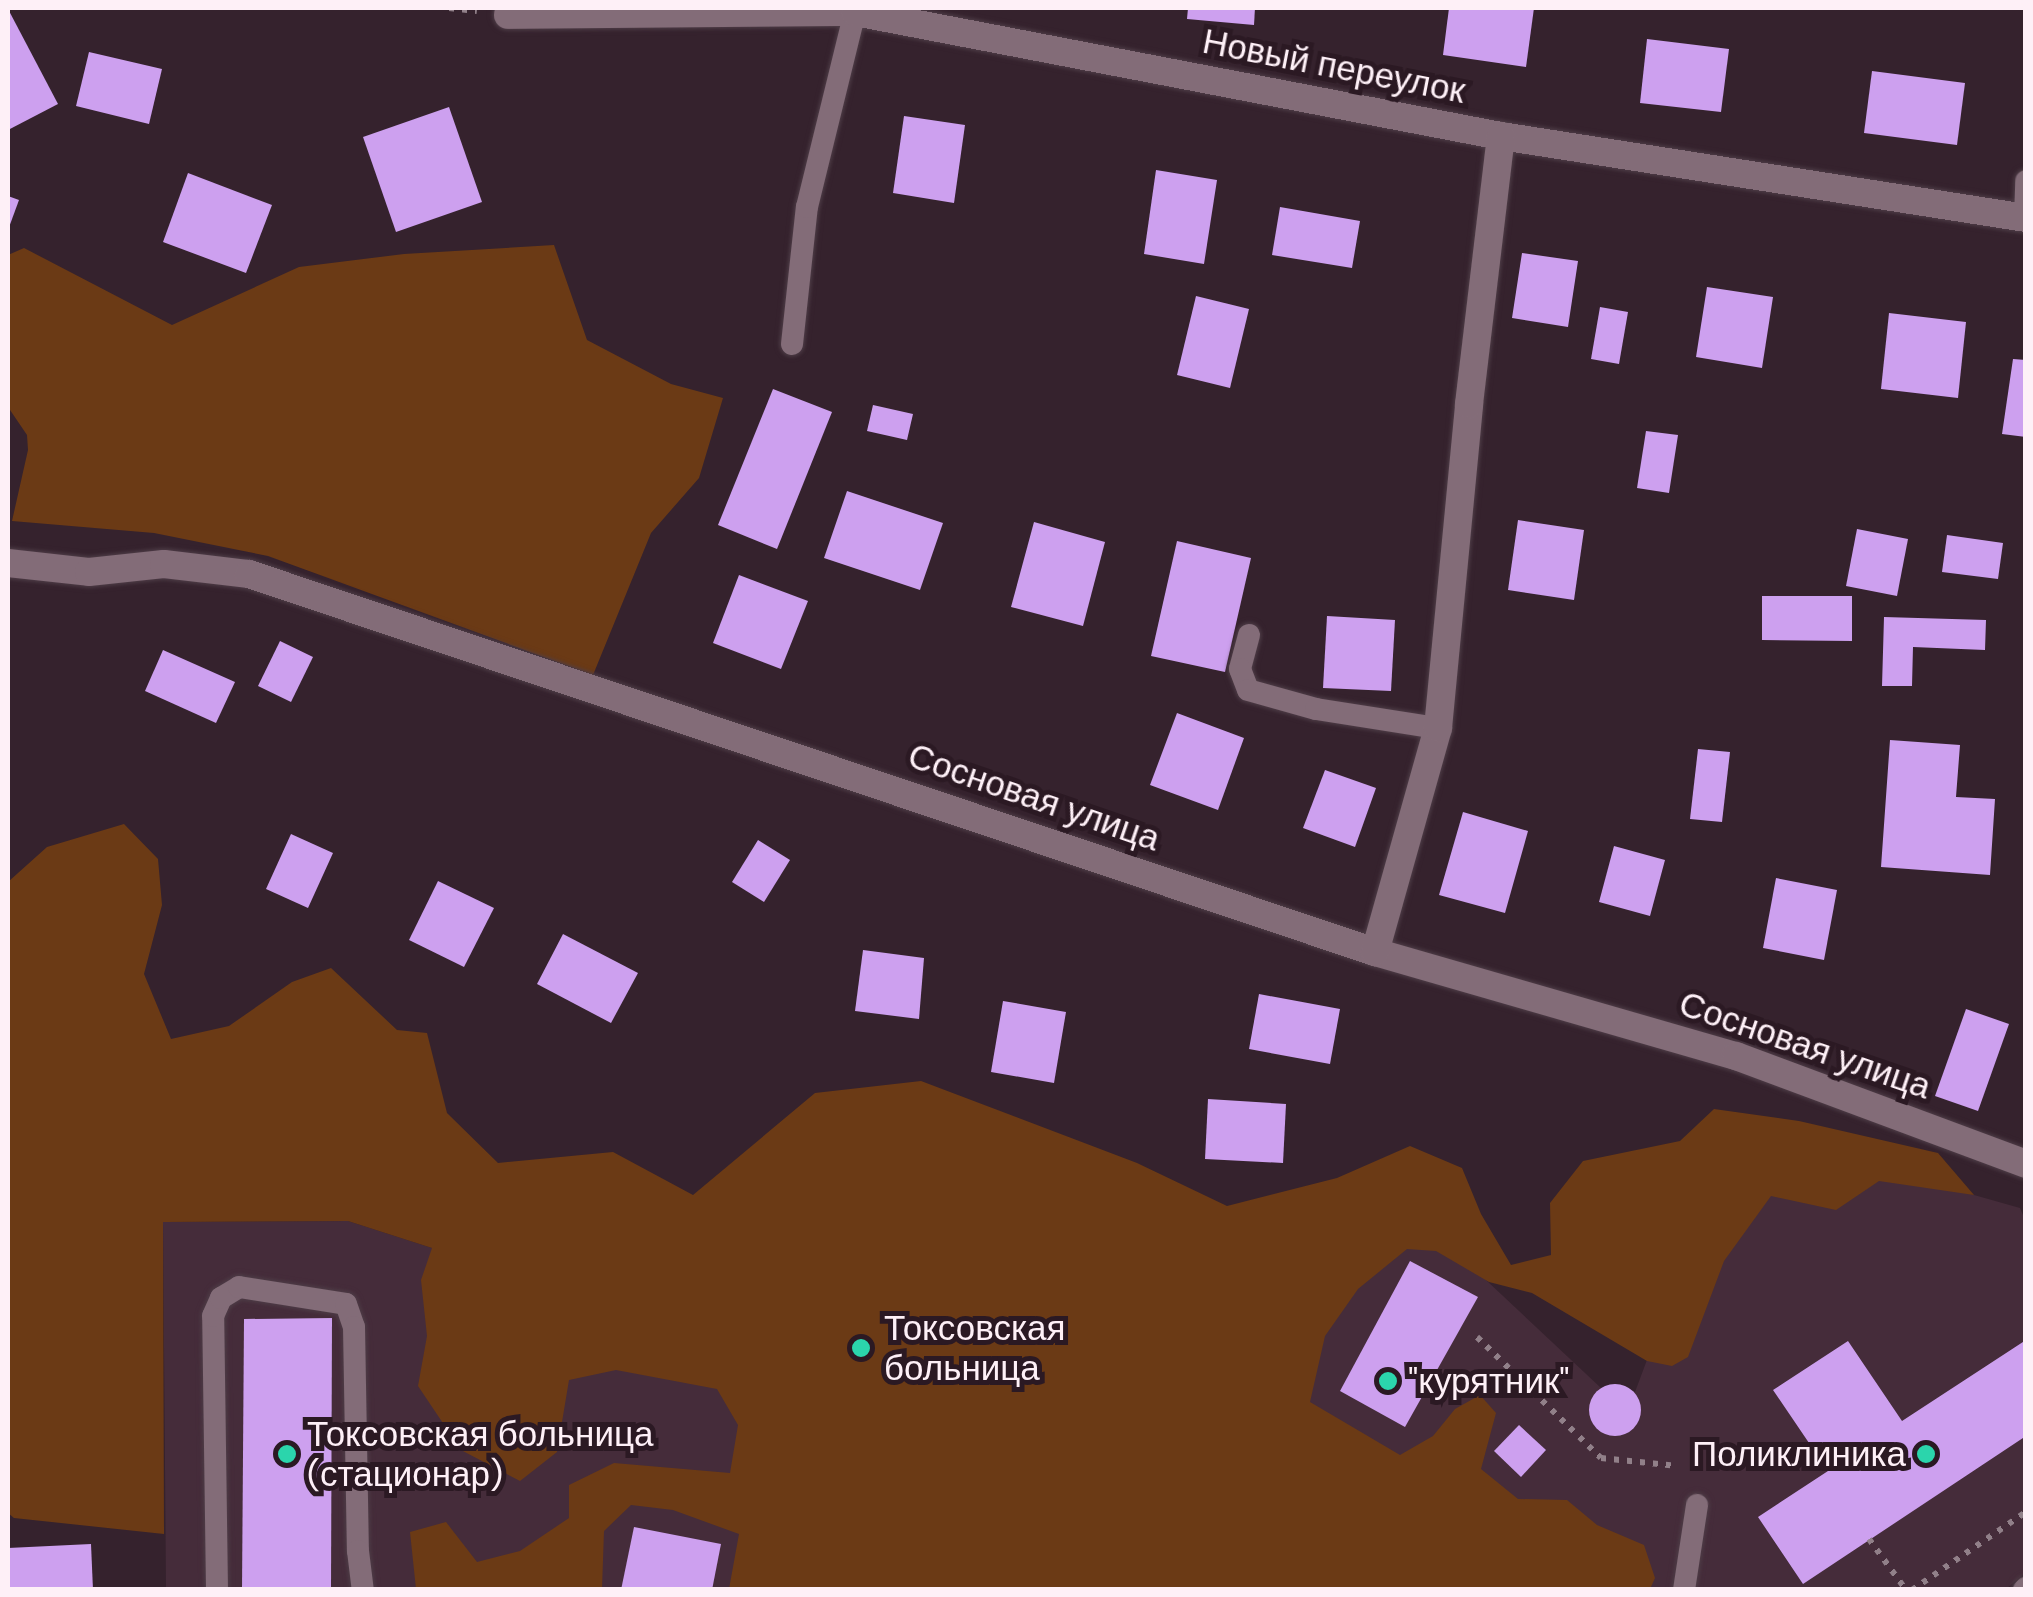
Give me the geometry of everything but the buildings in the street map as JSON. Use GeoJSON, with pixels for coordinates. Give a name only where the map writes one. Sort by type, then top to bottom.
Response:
{"type":"FeatureCollection","features":[{"type":"Feature","properties":{"kind":"street","name":"Новый переулок"},"geometry":{"type":"LineString","coordinates":[[508,14],[855,12],[1501,136],[2025,218]]}},
{"type":"Feature","properties":{"kind":"street"},"geometry":{"type":"LineString","coordinates":[[1374,952],[1438,728],[1469,404],[1501,136]]}},
{"type":"Feature","properties":{"kind":"street","name":"Сосновая улица"},"geometry":{"type":"LineString","coordinates":[[8,563],[89,572],[164,564],[249,574],[1374,952],[1736,1056],[2026,1164]]}},
{"type":"Feature","properties":{"kind":"lane"},"geometry":{"type":"LineString","coordinates":[[792,344],[807,207],[855,12]]}},
{"type":"Feature","properties":{"kind":"lane"},"geometry":{"type":"LineString","coordinates":[[2025,218],[2026,181]]}},
{"type":"Feature","properties":{"kind":"lane"},"geometry":{"type":"LineString","coordinates":[[1249,636],[1240,668],[1248,690],[1316,709],[1438,728]]}},
{"type":"Feature","properties":{"kind":"lane"},"geometry":{"type":"LineString","coordinates":[[217,1590],[213,1316],[221,1298],[239,1287],[346,1304],[354,1328],[358,1552],[363,1590]]}},
{"type":"Feature","properties":{"kind":"lane"},"geometry":{"type":"LineString","coordinates":[[1684,1590],[1697,1505]]}},
{"type":"Feature","properties":{"kind":"path"},"geometry":{"type":"LineString","coordinates":[[1477,1338],[1600,1458],[1678,1466]]}},
{"type":"Feature","properties":{"kind":"path"},"geometry":{"type":"LineString","coordinates":[[1869,1540],[1909,1590],[2026,1512]]}},
{"type":"Feature","properties":{"kind":"shaded area"},"geometry":{"type":"Polygon","coordinates":[[[554,245],[587,340],[671,384],[723,398],[699,478],[651,533],[593,675],[268,556],[154,533],[12,521],[28,450],[27,435],[8,407],[8,255],[24,248],[172,325],[299,267],[404,254],[554,245]]]}},
{"type":"Feature","properties":{"kind":"shaded area"},"geometry":{"type":"Polygon","coordinates":[[[124,824],[158,859],[162,905],[144,974],[171,1039],[229,1026],[292,982],[331,968],[397,1030],[427,1033],[447,1113],[498,1163],[613,1152],[693,1195],[815,1093],[921,1081],[1137,1163],[1227,1206],[1337,1178],[1410,1146],[1462,1168],[1481,1214],[1511,1265],[1551,1255],[1550,1203],[1583,1161],[1680,1141],[1714,1109],[1799,1121],[1938,1153],[1974,1195],[1879,1181],[1836,1210],[1771,1196],[1724,1261],[1688,1357],[1672,1366],[1647,1361],[1532,1293],[1489,1282],[1436,1251],[1407,1249],[1358,1289],[1325,1336],[1310,1402],[1400,1455],[1433,1436],[1455,1409],[1480,1395],[1496,1413],[1481,1469],[1518,1499],[1567,1500],[1597,1525],[1644,1545],[1655,1578],[1650,1589],[729,1589],[739,1534],[673,1510],[631,1505],[604,1531],[602,1589],[416,1589],[410,1532],[446,1522],[477,1562],[520,1551],[569,1518],[569,1485],[614,1463],[730,1473],[738,1425],[717,1389],[616,1370],[569,1380],[557,1452],[520,1481],[461,1450],[418,1386],[427,1336],[421,1280],[432,1248],[348,1221],[163,1222],[164,1534],[14,1518],[8,1513],[8,882],[47,847],[124,824]]]}},
{"type":"Feature","properties":{"kind":"shaded area","name":"Токсовская больница"},"geometry":{"type":"Polygon","coordinates":[[[1734,1127],[2020,1208],[2026,1222],[2025,1573],[2005,1590],[166,1589],[163,1222],[348,1221],[706,1336],[1438,1235],[1601,1388],[1623,1385],[1635,1392],[1734,1127]]]}},
{"type":"Feature","properties":{"kind":"place","name":"Токсовская больница"},"geometry":{"type":"Point","coordinates":[861,1348]}},
{"type":"Feature","properties":{"kind":"place","name":"\"курятник\""},"geometry":{"type":"Point","coordinates":[1388,1381]}},
{"type":"Feature","properties":{"kind":"place","name":"Токсовская больница (стационар)"},"geometry":{"type":"Point","coordinates":[287,1454]}},
{"type":"Feature","properties":{"kind":"place","name":"Поликлиника"},"geometry":{"type":"Point","coordinates":[1926,1454]}}]}
